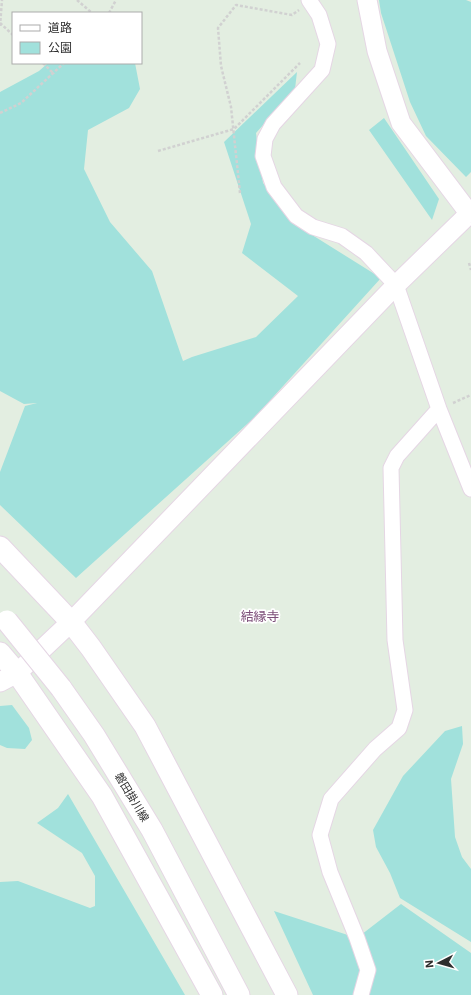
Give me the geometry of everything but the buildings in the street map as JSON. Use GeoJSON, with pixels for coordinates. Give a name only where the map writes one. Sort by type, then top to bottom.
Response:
{"type":"FeatureCollection","features":[{"type":"Feature","properties":{"kind":"main road"},"geometry":{"type":"LineString","coordinates":[[0,547],[71,622],[91,648],[145,726],[287,995]]}},
{"type":"Feature","properties":{"kind":"main road","name":"磐田掛川線"},"geometry":{"type":"LineString","coordinates":[[4,618],[61,688],[94,735],[152,830],[239,995]]}},
{"type":"Feature","properties":{"kind":"main road"},"geometry":{"type":"LineString","coordinates":[[0,653],[8,678],[102,796],[212,995]]}},
{"type":"Feature","properties":{"kind":"street"},"geometry":{"type":"LineString","coordinates":[[310,0],[319,15],[328,44],[322,70],[273,124],[265,139],[263,156],[274,187],[296,216],[313,227],[342,236],[366,253],[396,285],[439,409],[471,489]]}},
{"type":"Feature","properties":{"kind":"street"},"geometry":{"type":"LineString","coordinates":[[8,678],[71,622],[396,285],[470,212],[401,123],[377,51],[367,0]]}},
{"type":"Feature","properties":{"kind":"street"},"geometry":{"type":"LineString","coordinates":[[361,995],[368,970],[357,938],[330,872],[320,835],[331,799],[375,748],[399,728],[405,710],[395,640],[391,513],[392,468],[398,456],[439,409]]}},
{"type":"Feature","properties":{"kind":"path"},"geometry":{"type":"LineString","coordinates":[[2,0],[0,25],[12,34]]}},
{"type":"Feature","properties":{"kind":"path"},"geometry":{"type":"LineString","coordinates":[[77,0],[91,12]]}},
{"type":"Feature","properties":{"kind":"path"},"geometry":{"type":"LineString","coordinates":[[110,12],[116,0]]}},
{"type":"Feature","properties":{"kind":"path"},"geometry":{"type":"LineString","coordinates":[[234,0],[236,5]]}},
{"type":"Feature","properties":{"kind":"path"},"geometry":{"type":"LineString","coordinates":[[236,5],[292,15],[310,0]]}},
{"type":"Feature","properties":{"kind":"path"},"geometry":{"type":"LineString","coordinates":[[236,5],[218,28],[221,66],[231,107],[234,129],[240,193]]}},
{"type":"Feature","properties":{"kind":"path"},"geometry":{"type":"LineString","coordinates":[[158,151],[234,129],[300,63]]}},
{"type":"Feature","properties":{"kind":"path"},"geometry":{"type":"LineString","coordinates":[[44,64],[54,74]]}},
{"type":"Feature","properties":{"kind":"path"},"geometry":{"type":"LineString","coordinates":[[0,113],[20,103],[54,74],[63,64]]}},
{"type":"Feature","properties":{"kind":"path"},"geometry":{"type":"LineString","coordinates":[[469,263],[471,270]]}},
{"type":"Feature","properties":{"kind":"path"},"geometry":{"type":"LineString","coordinates":[[439,409],[471,395]]}},
{"type":"Feature","properties":{"kind":"green space"},"geometry":{"type":"Polygon","coordinates":[[[379,0],[466,0],[471,2],[471,172],[466,177],[426,136],[410,102],[381,13],[379,0]]]}},
{"type":"Feature","properties":{"kind":"green space"},"geometry":{"type":"Polygon","coordinates":[[[47,64],[135,64],[140,89],[129,108],[88,130],[84,169],[110,222],[152,271],[183,361],[256,337],[298,296],[242,253],[251,224],[224,142],[297,72],[295,89],[256,133],[263,183],[301,228],[381,278],[255,417],[76,578],[0,505],[0,472],[25,406],[37,403],[24,404],[0,391],[0,92],[39,71],[47,64]]]}},
{"type":"Feature","properties":{"kind":"green space"},"geometry":{"type":"Polygon","coordinates":[[[384,118],[439,199],[432,220],[369,130],[384,118]]]}},
{"type":"Feature","properties":{"kind":"green space"},"geometry":{"type":"Polygon","coordinates":[[[12,705],[29,728],[32,740],[25,749],[7,748],[0,745],[0,706],[12,705]]]}},
{"type":"Feature","properties":{"kind":"green space"},"geometry":{"type":"Polygon","coordinates":[[[462,726],[463,744],[451,779],[455,837],[462,857],[471,869],[471,942],[400,898],[390,873],[376,847],[373,830],[403,776],[445,731],[462,726]]]}},
{"type":"Feature","properties":{"kind":"green space"},"geometry":{"type":"Polygon","coordinates":[[[68,794],[185,995],[0,995],[0,882],[18,881],[90,908],[95,906],[95,876],[82,853],[37,823],[58,808],[68,794]]]}},
{"type":"Feature","properties":{"kind":"green space"},"geometry":{"type":"Polygon","coordinates":[[[401,904],[471,953],[471,995],[313,995],[274,911],[357,938],[401,904]]]}},
{"type":"Feature","properties":{"kind":"district","name":"結縁寺"},"geometry":{"type":"Point","coordinates":[260,616]}}]}
